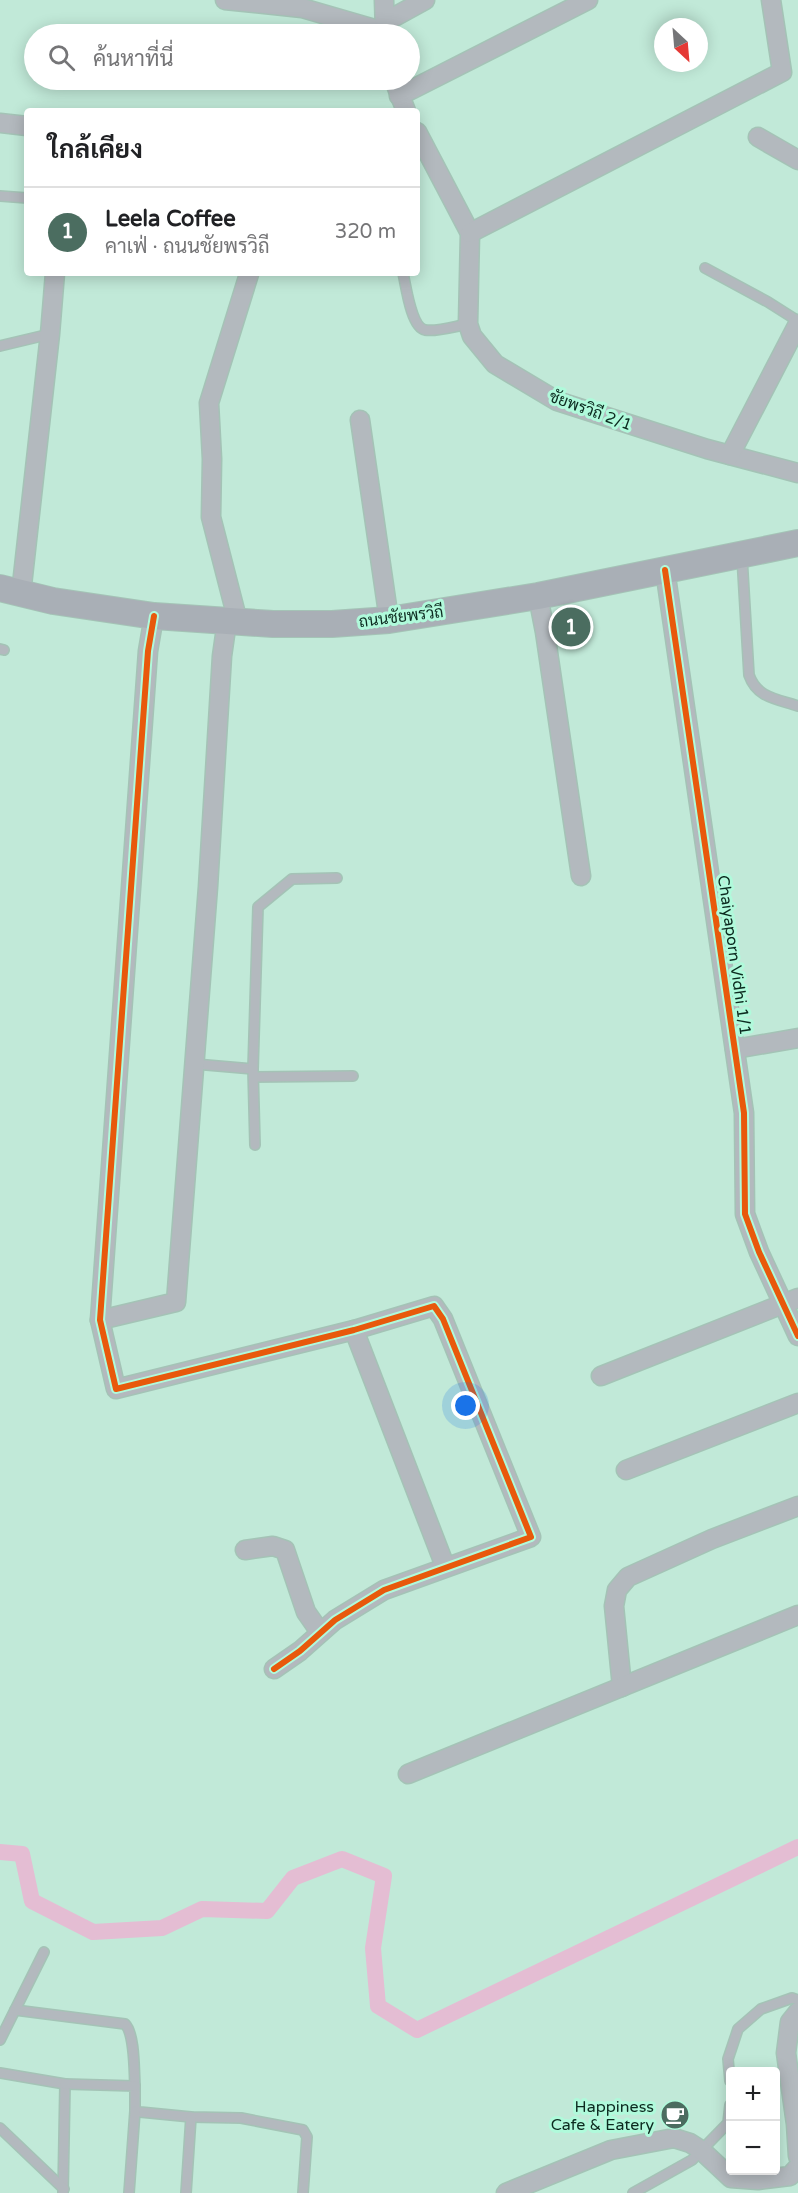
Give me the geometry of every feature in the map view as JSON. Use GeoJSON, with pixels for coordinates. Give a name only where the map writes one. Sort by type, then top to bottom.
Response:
{"type":"FeatureCollection","features":[{"type":"Feature","properties":{"kind":"main road","name":"ถนนชัยพรวิถี"},"geometry":{"type":"LineString","coordinates":[[11,591],[96,609],[154,616],[273,624],[332,624],[389,620],[538,596],[798,543]]}},
{"type":"Feature","properties":{"kind":"street"},"geometry":{"type":"LineString","coordinates":[[225,0],[302,8],[365,24]]}},
{"type":"Feature","properties":{"kind":"street"},"geometry":{"type":"LineString","coordinates":[[384,0],[385,24]]}},
{"type":"Feature","properties":{"kind":"street"},"geometry":{"type":"LineString","coordinates":[[392,24],[425,0]]}},
{"type":"Feature","properties":{"kind":"street"},"geometry":{"type":"LineString","coordinates":[[420,86],[588,0]]}},
{"type":"Feature","properties":{"kind":"street"},"geometry":{"type":"LineString","coordinates":[[470,232],[782,72],[771,0]]}},
{"type":"Feature","properties":{"kind":"street"},"geometry":{"type":"LineString","coordinates":[[0,123],[24,126]]}},
{"type":"Feature","properties":{"kind":"street"},"geometry":{"type":"LineString","coordinates":[[758,137],[798,160]]}},
{"type":"Feature","properties":{"kind":"street"},"geometry":{"type":"LineString","coordinates":[[420,138],[470,232],[468,324]]}},
{"type":"Feature","properties":{"kind":"street"},"geometry":{"type":"LineString","coordinates":[[11,591],[50,334],[55,276]]}},
{"type":"Feature","properties":{"kind":"street"},"geometry":{"type":"LineString","coordinates":[[100,1320],[176,1302],[195,1064],[222,656],[232,622],[211,517],[212,459],[209,403],[248,276]]}},
{"type":"Feature","properties":{"kind":"street"},"geometry":{"type":"LineString","coordinates":[[730,455],[798,322]]}},
{"type":"Feature","properties":{"kind":"street","name":"ชัยพรวิถี 2/1"},"geometry":{"type":"LineString","coordinates":[[468,324],[472,336],[495,364],[557,400],[730,455],[798,473]]}},
{"type":"Feature","properties":{"kind":"street"},"geometry":{"type":"LineString","coordinates":[[360,420],[389,620]]}},
{"type":"Feature","properties":{"kind":"street","name":"Chaiyaporn Vidhi 1/1"},"geometry":{"type":"LineString","coordinates":[[665,570],[744,1113],[745,1214],[759,1252],[791,1300],[798,1336]]}},
{"type":"Feature","properties":{"kind":"street"},"geometry":{"type":"LineString","coordinates":[[538,596],[581,876]]}},
{"type":"Feature","properties":{"kind":"street"},"geometry":{"type":"LineString","coordinates":[[154,616],[148,651],[100,1320],[116,1389],[354,1330],[434,1306],[443,1318],[531,1537],[445,1566],[384,1590],[335,1620],[300,1651],[274,1669]]}},
{"type":"Feature","properties":{"kind":"street"},"geometry":{"type":"LineString","coordinates":[[735,1049],[798,1038]]}},
{"type":"Feature","properties":{"kind":"street"},"geometry":{"type":"LineString","coordinates":[[601,1376],[791,1300]]}},
{"type":"Feature","properties":{"kind":"street"},"geometry":{"type":"LineString","coordinates":[[354,1330],[445,1566]]}},
{"type":"Feature","properties":{"kind":"street"},"geometry":{"type":"LineString","coordinates":[[626,1470],[798,1403]]}},
{"type":"Feature","properties":{"kind":"street"},"geometry":{"type":"LineString","coordinates":[[622,1687],[614,1606],[617,1590],[628,1577],[712,1539],[798,1506]]}},
{"type":"Feature","properties":{"kind":"street"},"geometry":{"type":"LineString","coordinates":[[245,1550],[273,1546],[285,1550],[306,1612],[320,1632]]}},
{"type":"Feature","properties":{"kind":"street"},"geometry":{"type":"LineString","coordinates":[[408,1774],[798,1615]]}},
{"type":"Feature","properties":{"kind":"street"},"geometry":{"type":"LineString","coordinates":[[798,2012],[790,2022],[786,2053],[797,2124],[798,2156]]}},
{"type":"Feature","properties":{"kind":"street"},"geometry":{"type":"LineString","coordinates":[[506,2193],[611,2150],[674,2138],[702,2150],[731,2178],[758,2180],[790,2176],[798,2167]]}},
{"type":"Feature","properties":{"kind":"lane"},"geometry":{"type":"LineString","coordinates":[[0,196],[24,198]]}},
{"type":"Feature","properties":{"kind":"lane"},"geometry":{"type":"LineString","coordinates":[[705,268],[768,302],[798,322]]}},
{"type":"Feature","properties":{"kind":"lane"},"geometry":{"type":"LineString","coordinates":[[404,276],[414,319],[419,328],[427,331],[468,324]]}},
{"type":"Feature","properties":{"kind":"lane"},"geometry":{"type":"LineString","coordinates":[[0,346],[50,334]]}},
{"type":"Feature","properties":{"kind":"lane"},"geometry":{"type":"LineString","coordinates":[[742,555],[749,675],[754,688],[764,695],[798,706]]}},
{"type":"Feature","properties":{"kind":"lane"},"geometry":{"type":"LineString","coordinates":[[255,1145],[254,1073],[258,907],[292,879],[336,878]]}},
{"type":"Feature","properties":{"kind":"lane"},"geometry":{"type":"LineString","coordinates":[[195,1064],[254,1073],[353,1076]]}},
{"type":"Feature","properties":{"kind":"lane"},"geometry":{"type":"LineString","coordinates":[[0,2040],[44,1953]]}},
{"type":"Feature","properties":{"kind":"lane"},"geometry":{"type":"LineString","coordinates":[[729,2067],[728,2059],[738,2029],[761,2009],[792,1998],[798,2000]]}},
{"type":"Feature","properties":{"kind":"lane"},"geometry":{"type":"LineString","coordinates":[[15,2010],[128,2026],[132,2041],[135,2086],[129,2193]]}},
{"type":"Feature","properties":{"kind":"lane"},"geometry":{"type":"LineString","coordinates":[[0,2073],[65,2084],[135,2086]]}},
{"type":"Feature","properties":{"kind":"lane"},"geometry":{"type":"LineString","coordinates":[[64,2191],[65,2084]]}},
{"type":"Feature","properties":{"kind":"lane"},"geometry":{"type":"LineString","coordinates":[[135,2110],[191,2117],[241,2118],[303,2130],[307,2137],[303,2193]]}},
{"type":"Feature","properties":{"kind":"lane"},"geometry":{"type":"LineString","coordinates":[[186,2193],[191,2117]]}},
{"type":"Feature","properties":{"kind":"lane"},"geometry":{"type":"LineString","coordinates":[[633,2193],[692,2160],[728,2121]]}},
{"type":"Feature","properties":{"kind":"lane"},"geometry":{"type":"LineString","coordinates":[[0,2128],[64,2191]]}},
{"type":"Feature","properties":{"kind":"waterway"},"geometry":{"type":"LineString","coordinates":[[0,1852],[22,1854],[32,1901],[93,1932],[162,1928],[202,1909],[267,1911],[293,1878],[342,1859],[384,1876],[373,1948],[378,2006],[417,2030],[798,1847]]}},
{"type":"Feature","properties":{"kind":"cycle path"},"geometry":{"type":"LineString","coordinates":[[665,570],[744,1113],[745,1214],[759,1252],[798,1336]]}},
{"type":"Feature","properties":{"kind":"cycle path"},"geometry":{"type":"LineString","coordinates":[[154,616],[148,651],[100,1320],[116,1389],[354,1330],[434,1306],[443,1319],[531,1537],[384,1590],[335,1620],[300,1651],[274,1669]]}},
{"type":"Feature","properties":{"kind":"place","name":"Leela Coffee"},"geometry":{"type":"Point","coordinates":[571,627]}},
{"type":"Feature","properties":{"kind":"place","name":"Happiness Cafe & Eatery"},"geometry":{"type":"Point","coordinates":[675,2115]}}]}
